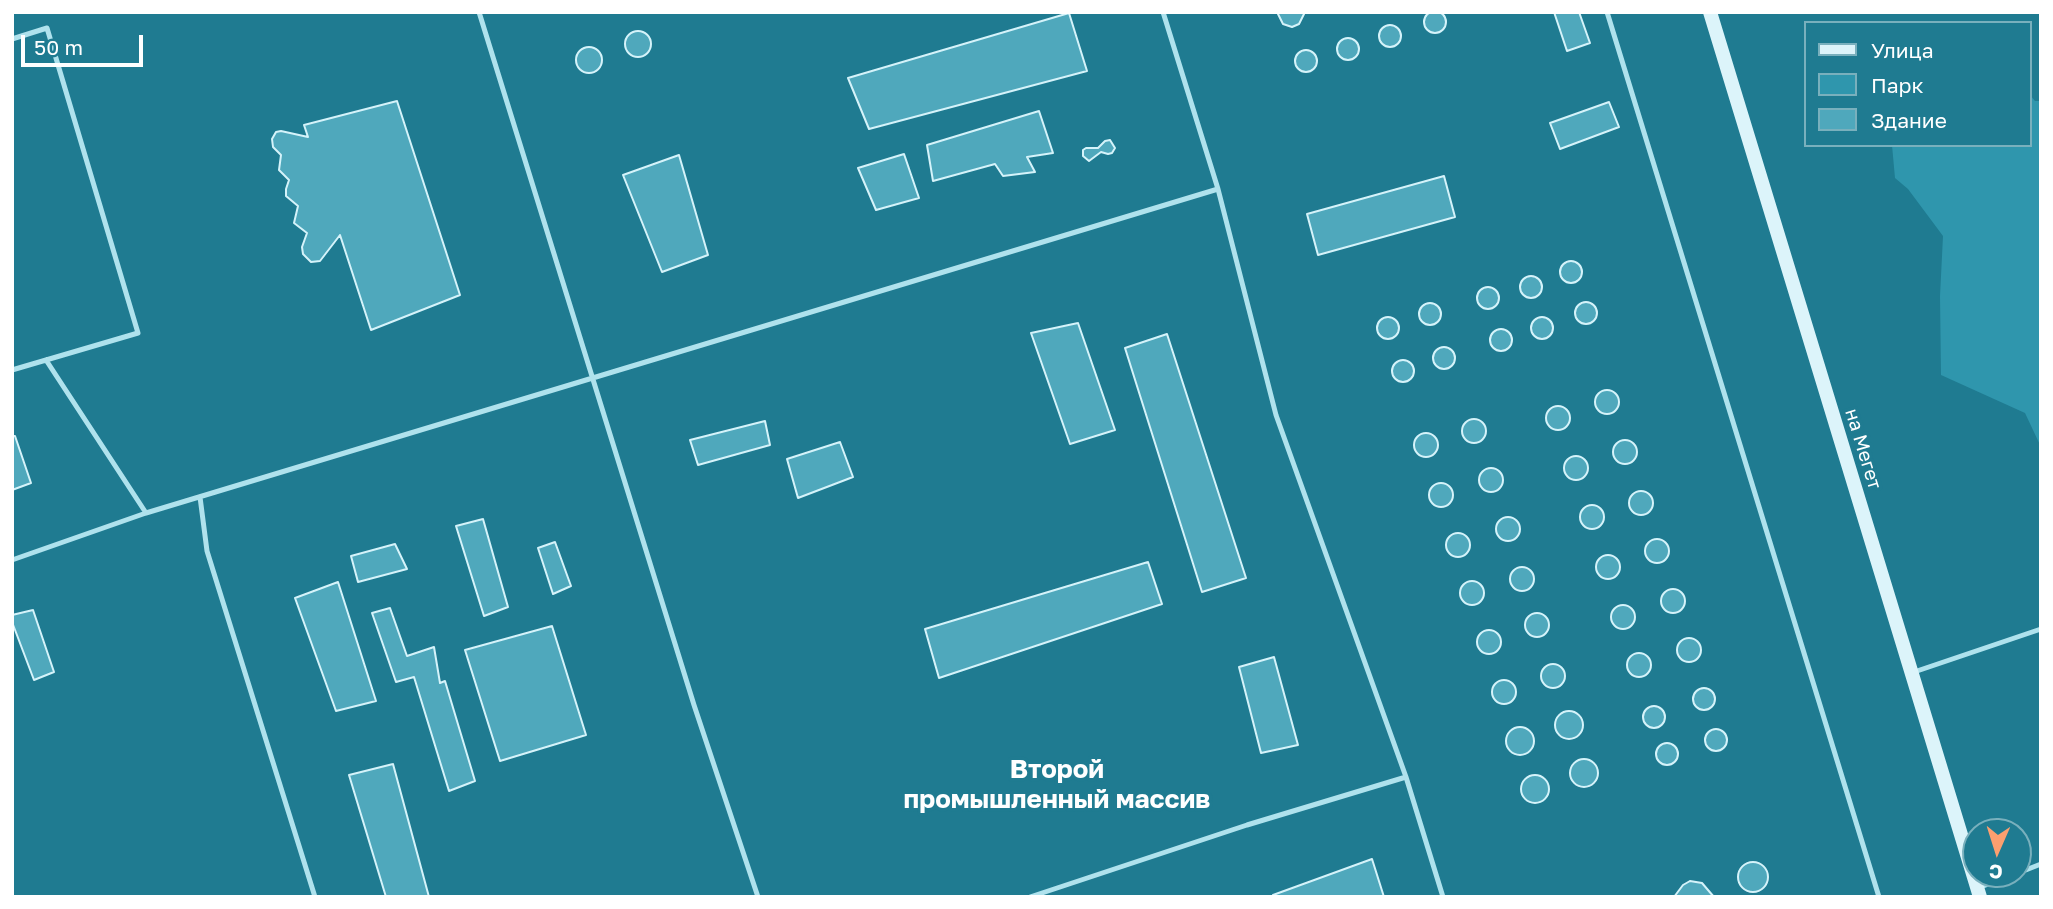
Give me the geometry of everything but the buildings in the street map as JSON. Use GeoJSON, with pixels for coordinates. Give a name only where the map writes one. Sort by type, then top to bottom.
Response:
{"type":"FeatureCollection","features":[{"type":"Feature","properties":{"kind":"street","name":"на Мегет"},"geometry":{"type":"LineString","coordinates":[[1710,12],[1979,892]]}},
{"type":"Feature","properties":{"kind":"lane"},"geometry":{"type":"LineString","coordinates":[[479,12],[694,705],[758,897]]}},
{"type":"Feature","properties":{"kind":"lane"},"geometry":{"type":"LineString","coordinates":[[1163,12],[1218,189],[1276,415],[1406,778],[1443,897]]}},
{"type":"Feature","properties":{"kind":"lane"},"geometry":{"type":"LineString","coordinates":[[1607,12],[1879,897]]}},
{"type":"Feature","properties":{"kind":"lane"},"geometry":{"type":"LineString","coordinates":[[12,39],[47,28],[138,333],[12,370]]}},
{"type":"Feature","properties":{"kind":"lane"},"geometry":{"type":"LineString","coordinates":[[12,560],[146,513],[1218,189]]}},
{"type":"Feature","properties":{"kind":"lane"},"geometry":{"type":"LineString","coordinates":[[46,360],[146,513]]}},
{"type":"Feature","properties":{"kind":"lane"},"geometry":{"type":"LineString","coordinates":[[200,497],[207,551],[315,897]]}},
{"type":"Feature","properties":{"kind":"lane"},"geometry":{"type":"LineString","coordinates":[[1910,673],[2041,629]]}},
{"type":"Feature","properties":{"kind":"lane"},"geometry":{"type":"LineString","coordinates":[[1030,897],[1247,825],[1406,778]]}},
{"type":"Feature","properties":{"kind":"green space"},"geometry":{"type":"Polygon","coordinates":[[[2032,97],[2035,101],[2041,101],[2041,447],[2025,413],[1941,375],[1940,296],[1943,236],[1908,189],[1895,178],[1892,147],[2032,147],[2032,97]]]}},
{"type":"Feature","properties":{"kind":"district","name":"Второй промышленный массив"},"geometry":{"type":"Point","coordinates":[1057,785]}}]}
